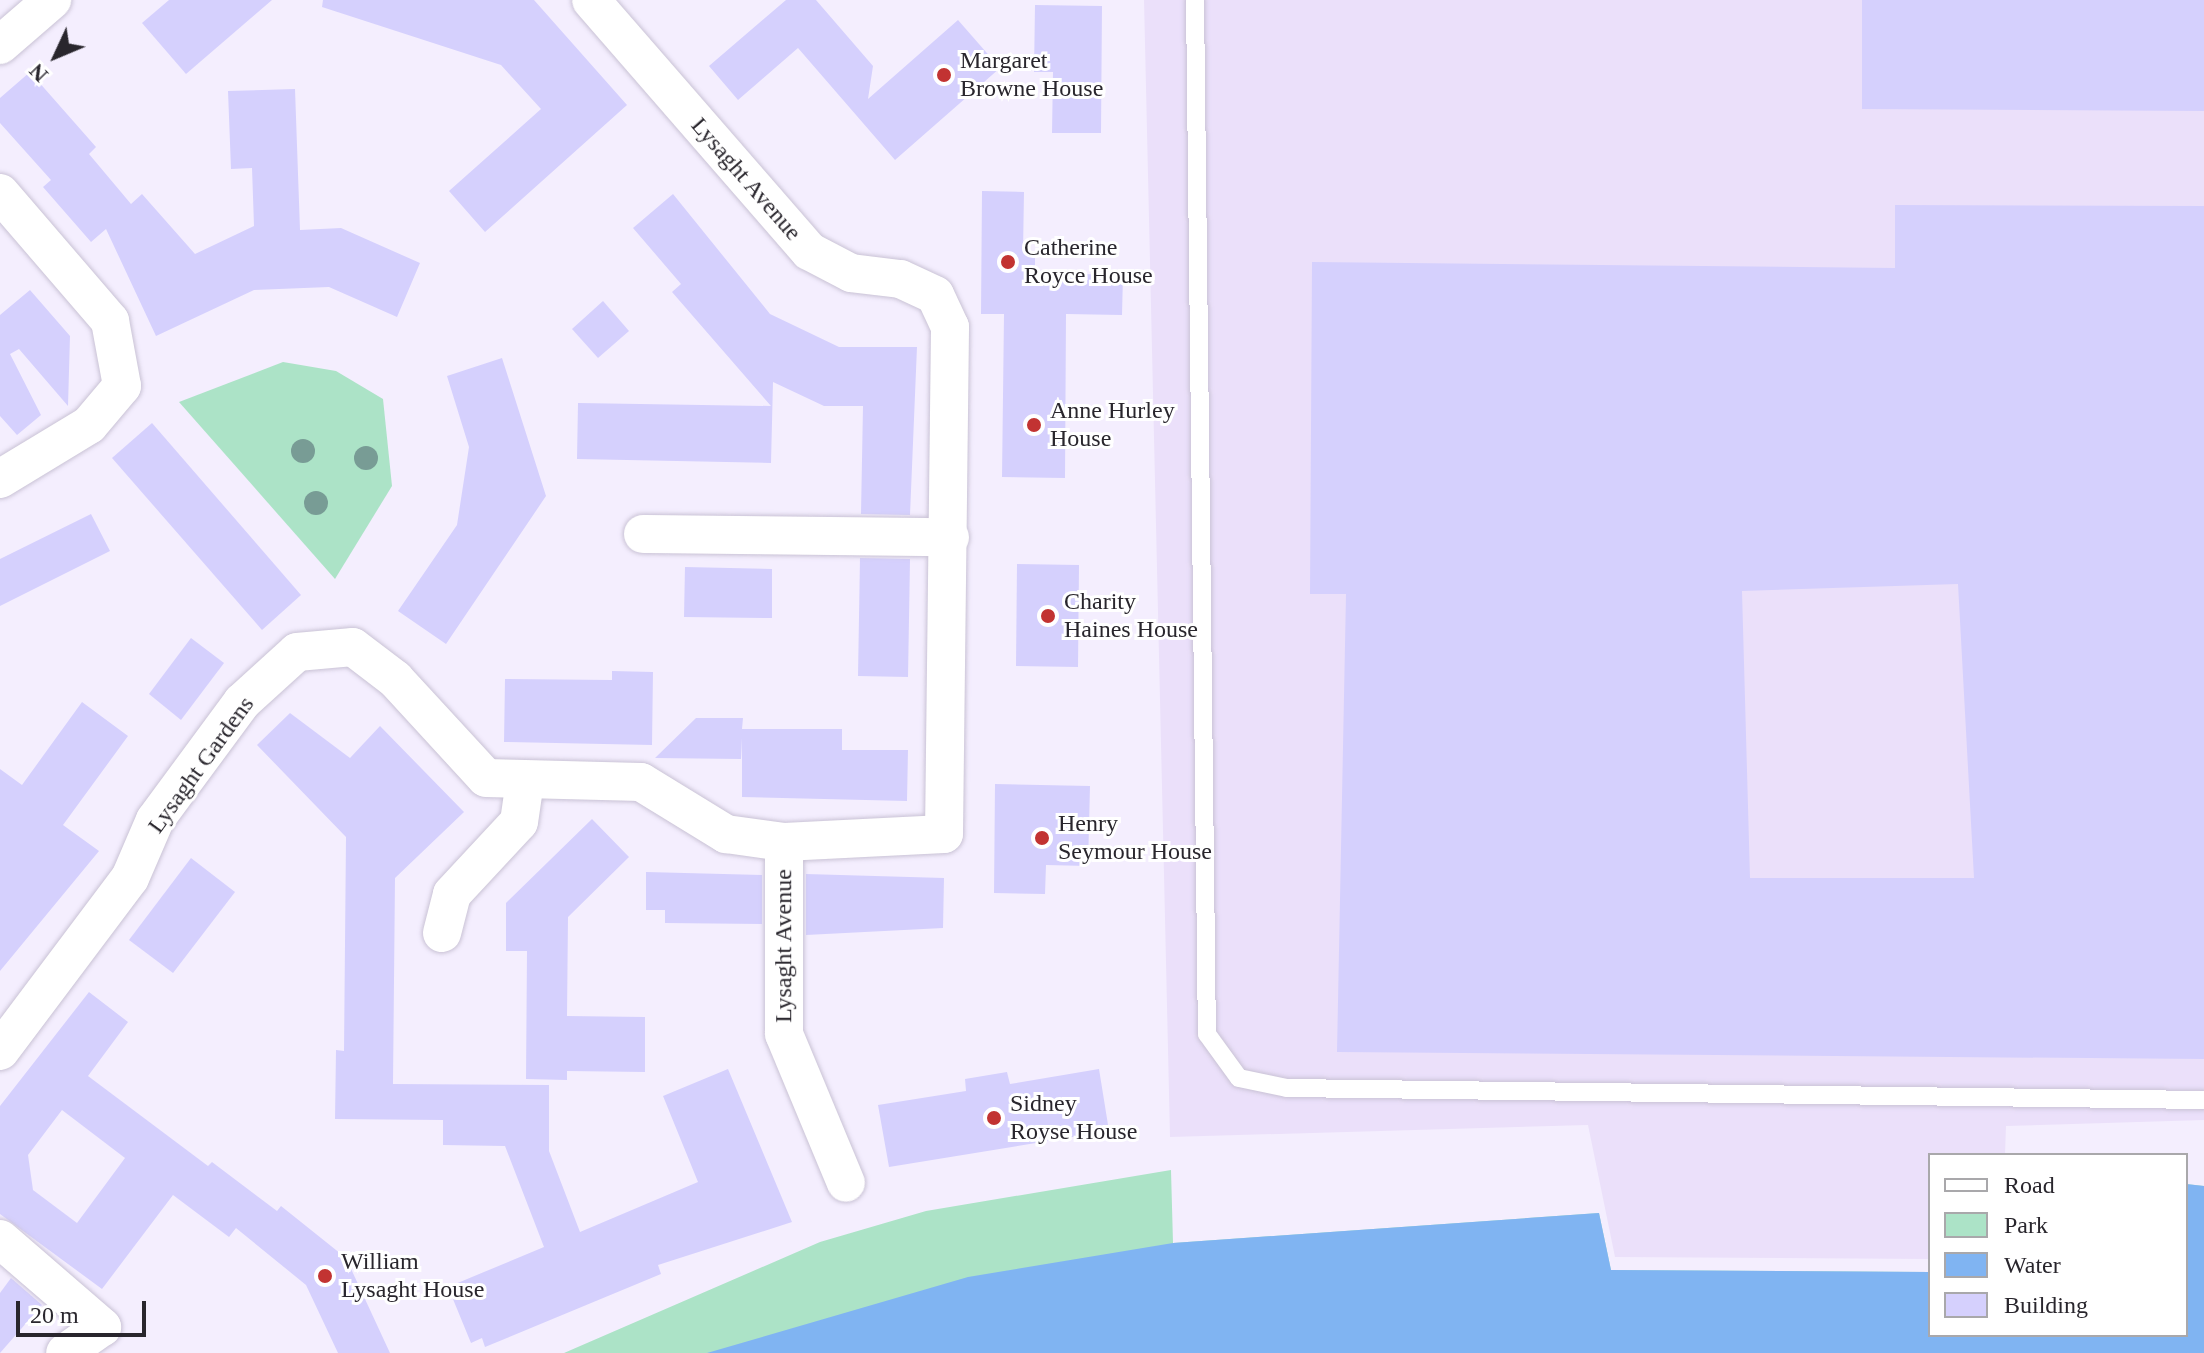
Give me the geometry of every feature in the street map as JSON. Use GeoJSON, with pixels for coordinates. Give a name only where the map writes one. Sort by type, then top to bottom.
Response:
{"type":"FeatureCollection","features":[{"type":"Feature","properties":{"kind":"street"},"geometry":{"type":"LineString","coordinates":[[0,45],[52,0]]}},
{"type":"Feature","properties":{"kind":"street","name":"Lysaght Avenue"},"geometry":{"type":"LineString","coordinates":[[353,647],[395,679],[486,778],[641,782],[726,834],[784,842],[944,834],[950,537],[950,327],[935,295],[900,279],[851,273],[809,251],[591,0]]}},
{"type":"Feature","properties":{"kind":"street"},"geometry":{"type":"LineString","coordinates":[[0,193],[110,321],[122,386],[89,425],[0,479]]}},
{"type":"Feature","properties":{"kind":"street"},"geometry":{"type":"LineString","coordinates":[[643,534],[950,537]]}},
{"type":"Feature","properties":{"kind":"street","name":"Lysaght Gardens"},"geometry":{"type":"LineString","coordinates":[[0,1051],[130,878],[155,820],[242,702],[297,652],[353,647]]}},
{"type":"Feature","properties":{"kind":"street"},"geometry":{"type":"LineString","coordinates":[[442,933],[452,894],[519,822],[525,781]]}},
{"type":"Feature","properties":{"kind":"street","name":"Lysaght Avenue"},"geometry":{"type":"LineString","coordinates":[[784,842],[784,1034],[846,1183]]}},
{"type":"Feature","properties":{"kind":"street"},"geometry":{"type":"LineString","coordinates":[[0,1239],[102,1327],[65,1353]]}},
{"type":"Feature","properties":{"kind":"lane"},"geometry":{"type":"LineString","coordinates":[[1195,0],[1207,1034],[1239,1078],[1287,1088],[2204,1100]]}},
{"type":"Feature","properties":{"kind":"shaded area"},"geometry":{"type":"Polygon","coordinates":[[[1144,0],[2204,0],[2204,1120],[2006,1126],[2005,1153],[1928,1153],[1928,1259],[1615,1257],[1588,1125],[1170,1137],[1144,0]]]}},
{"type":"Feature","properties":{"kind":"green space"},"geometry":{"type":"Polygon","coordinates":[[[283,362],[336,371],[383,399],[392,486],[335,579],[179,402],[283,362]]]}},
{"type":"Feature","properties":{"kind":"green space"},"geometry":{"type":"Polygon","coordinates":[[[1171,1170],[1173,1243],[1599,1213],[1611,1270],[1928,1272],[1928,1337],[2188,1337],[2188,1184],[2204,1186],[2204,1353],[564,1353],[820,1242],[926,1211],[1171,1170]]]}},
{"type":"Feature","properties":{"kind":"water"},"geometry":{"type":"Polygon","coordinates":[[[2188,1184],[2204,1186],[2204,1353],[707,1353],[968,1277],[1173,1243],[1599,1213],[1611,1270],[1928,1272],[1928,1337],[2188,1337],[2188,1184]]]}},
{"type":"Feature","properties":{"kind":"building"},"geometry":{"type":"Polygon","coordinates":[[[169,0],[272,0],[186,74],[142,23],[169,0]]]}},
{"type":"Feature","properties":{"kind":"building"},"geometry":{"type":"Polygon","coordinates":[[[323,0],[534,0],[627,105],[485,232],[449,191],[541,109],[501,65],[322,7],[323,0]]]}},
{"type":"Feature","properties":{"kind":"building","name":"Margaret Browne House"},"geometry":{"type":"Polygon","coordinates":[[[786,0],[816,0],[873,66],[868,99],[958,20],[1000,68],[895,160],[798,48],[738,100],[709,66],[786,0]]]}},
{"type":"Feature","properties":{"kind":"building"},"geometry":{"type":"Polygon","coordinates":[[[1862,0],[2204,0],[2204,111],[1862,109],[1862,0]]]}},
{"type":"Feature","properties":{"kind":"building"},"geometry":{"type":"Polygon","coordinates":[[[1035,5],[1102,6],[1101,133],[1052,133],[1053,72],[1034,72],[1035,5]]]}},
{"type":"Feature","properties":{"kind":"building"},"geometry":{"type":"Polygon","coordinates":[[[30,72],[96,147],[89,154],[131,204],[142,194],[195,254],[254,226],[252,168],[231,169],[228,91],[295,89],[300,230],[341,228],[420,263],[397,317],[329,287],[254,290],[156,336],[106,229],[91,242],[43,187],[51,180],[0,123],[0,98],[30,72]]]}},
{"type":"Feature","properties":{"kind":"building"},"geometry":{"type":"Polygon","coordinates":[[[982,191],[1024,192],[1023,252],[1035,251],[1035,273],[1123,275],[1122,315],[1066,314],[1065,478],[1002,477],[1004,314],[981,314],[982,191]]]}},
{"type":"Feature","properties":{"kind":"building"},"geometry":{"type":"Polygon","coordinates":[[[673,194],[770,314],[839,347],[917,347],[910,515],[861,514],[863,406],[824,406],[773,382],[771,463],[577,459],[578,403],[771,406],[672,292],[681,284],[633,228],[673,194]]]}},
{"type":"Feature","properties":{"kind":"building"},"geometry":{"type":"Polygon","coordinates":[[[1895,205],[2204,206],[2204,1059],[1337,1052],[1346,594],[1310,594],[1312,262],[1895,268],[1895,205]],[[1958,584],[1742,591],[1750,878],[1974,878],[1958,584]]]}},
{"type":"Feature","properties":{"kind":"building"},"geometry":{"type":"Polygon","coordinates":[[[30,290],[70,336],[68,406],[19,349],[10,354],[41,415],[17,435],[0,416],[0,315],[30,290]]]}},
{"type":"Feature","properties":{"kind":"building"},"geometry":{"type":"Polygon","coordinates":[[[603,301],[629,331],[598,358],[572,329],[603,301]]]}},
{"type":"Feature","properties":{"kind":"building"},"geometry":{"type":"Polygon","coordinates":[[[502,358],[546,496],[446,644],[398,611],[457,525],[469,447],[447,376],[502,358]]]}},
{"type":"Feature","properties":{"kind":"building"},"geometry":{"type":"Polygon","coordinates":[[[152,423],[301,595],[262,630],[112,458],[152,423]]]}},
{"type":"Feature","properties":{"kind":"building"},"geometry":{"type":"Polygon","coordinates":[[[91,514],[110,551],[0,606],[0,559],[91,514]]]}},
{"type":"Feature","properties":{"kind":"building"},"geometry":{"type":"Polygon","coordinates":[[[860,558],[910,559],[908,677],[858,676],[860,558]]]}},
{"type":"Feature","properties":{"kind":"building","name":"Charity Haines House"},"geometry":{"type":"Polygon","coordinates":[[[1017,564],[1079,565],[1078,667],[1016,666],[1017,564]]]}},
{"type":"Feature","properties":{"kind":"building"},"geometry":{"type":"Polygon","coordinates":[[[685,567],[772,569],[772,618],[684,617],[685,567]]]}},
{"type":"Feature","properties":{"kind":"building"},"geometry":{"type":"Polygon","coordinates":[[[191,638],[224,663],[181,720],[149,694],[191,638]]]}},
{"type":"Feature","properties":{"kind":"building"},"geometry":{"type":"Polygon","coordinates":[[[612,671],[653,672],[652,745],[504,742],[505,679],[612,680],[612,671]]]}},
{"type":"Feature","properties":{"kind":"building"},"geometry":{"type":"Polygon","coordinates":[[[82,702],[128,736],[63,825],[99,851],[0,971],[0,769],[22,785],[82,702]]]}},
{"type":"Feature","properties":{"kind":"building"},"geometry":{"type":"Polygon","coordinates":[[[290,713],[350,758],[380,726],[464,812],[395,878],[393,1084],[549,1085],[549,1151],[580,1232],[698,1182],[663,1096],[728,1069],[792,1222],[658,1265],[661,1274],[485,1347],[482,1338],[471,1343],[448,1287],[544,1247],[505,1146],[443,1145],[443,1120],[335,1119],[336,1050],[344,1051],[346,837],[257,745],[290,713]]]}},
{"type":"Feature","properties":{"kind":"building"},"geometry":{"type":"Polygon","coordinates":[[[696,718],[743,718],[742,729],[842,729],[842,750],[908,750],[907,801],[742,797],[742,738],[741,759],[655,758],[696,718]]]}},
{"type":"Feature","properties":{"kind":"building","name":"Henry Seymour House"},"geometry":{"type":"Polygon","coordinates":[[[995,784],[1090,786],[1088,866],[1046,865],[1045,894],[994,893],[995,784]]]}},
{"type":"Feature","properties":{"kind":"building"},"geometry":{"type":"Polygon","coordinates":[[[592,819],[629,857],[568,917],[567,1016],[645,1017],[645,1072],[567,1071],[567,1080],[526,1079],[527,951],[506,951],[506,903],[592,819]]]}},
{"type":"Feature","properties":{"kind":"building"},"geometry":{"type":"Polygon","coordinates":[[[191,858],[235,892],[173,973],[129,940],[191,858]]]}},
{"type":"Feature","properties":{"kind":"building"},"geometry":{"type":"Polygon","coordinates":[[[646,872],[762,875],[762,924],[665,923],[665,910],[646,910],[646,872]]]}},
{"type":"Feature","properties":{"kind":"building"},"geometry":{"type":"Polygon","coordinates":[[[806,874],[944,878],[943,928],[806,935],[806,874]]]}},
{"type":"Feature","properties":{"kind":"building"},"geometry":{"type":"Polygon","coordinates":[[[89,992],[128,1022],[88,1076],[208,1166],[212,1162],[277,1211],[281,1206],[346,1258],[390,1353],[338,1353],[306,1285],[236,1228],[229,1237],[173,1195],[102,1289],[0,1214],[0,1106],[89,992]],[[62,1110],[28,1155],[33,1190],[77,1223],[125,1158],[62,1110]]]}},
{"type":"Feature","properties":{"kind":"building","name":"Sidney Royse House"},"geometry":{"type":"Polygon","coordinates":[[[1099,1069],[1109,1131],[889,1167],[878,1105],[966,1091],[965,1079],[1007,1072],[1010,1084],[1099,1069]]]}},
{"type":"Feature","properties":{"kind":"building"},"geometry":{"type":"Polygon","coordinates":[[[11,1278],[42,1305],[0,1353],[0,1293],[11,1278]]]}},
{"type":"Feature","properties":{"kind":"place","name":"Margaret Browne House"},"geometry":{"type":"Point","coordinates":[944,75]}},
{"type":"Feature","properties":{"kind":"place","name":"Catherine Royce House"},"geometry":{"type":"Point","coordinates":[1008,262]}},
{"type":"Feature","properties":{"kind":"place","name":"Anne Hurley House"},"geometry":{"type":"Point","coordinates":[1034,425]}},
{"type":"Feature","properties":{"kind":"place","name":"Charity Haines House"},"geometry":{"type":"Point","coordinates":[1048,616]}},
{"type":"Feature","properties":{"kind":"place","name":"Henry Seymour House"},"geometry":{"type":"Point","coordinates":[1042,838]}},
{"type":"Feature","properties":{"kind":"place","name":"Sidney Royse House"},"geometry":{"type":"Point","coordinates":[994,1118]}},
{"type":"Feature","properties":{"kind":"place","name":"William Lysaght House"},"geometry":{"type":"Point","coordinates":[325,1276]}}]}
